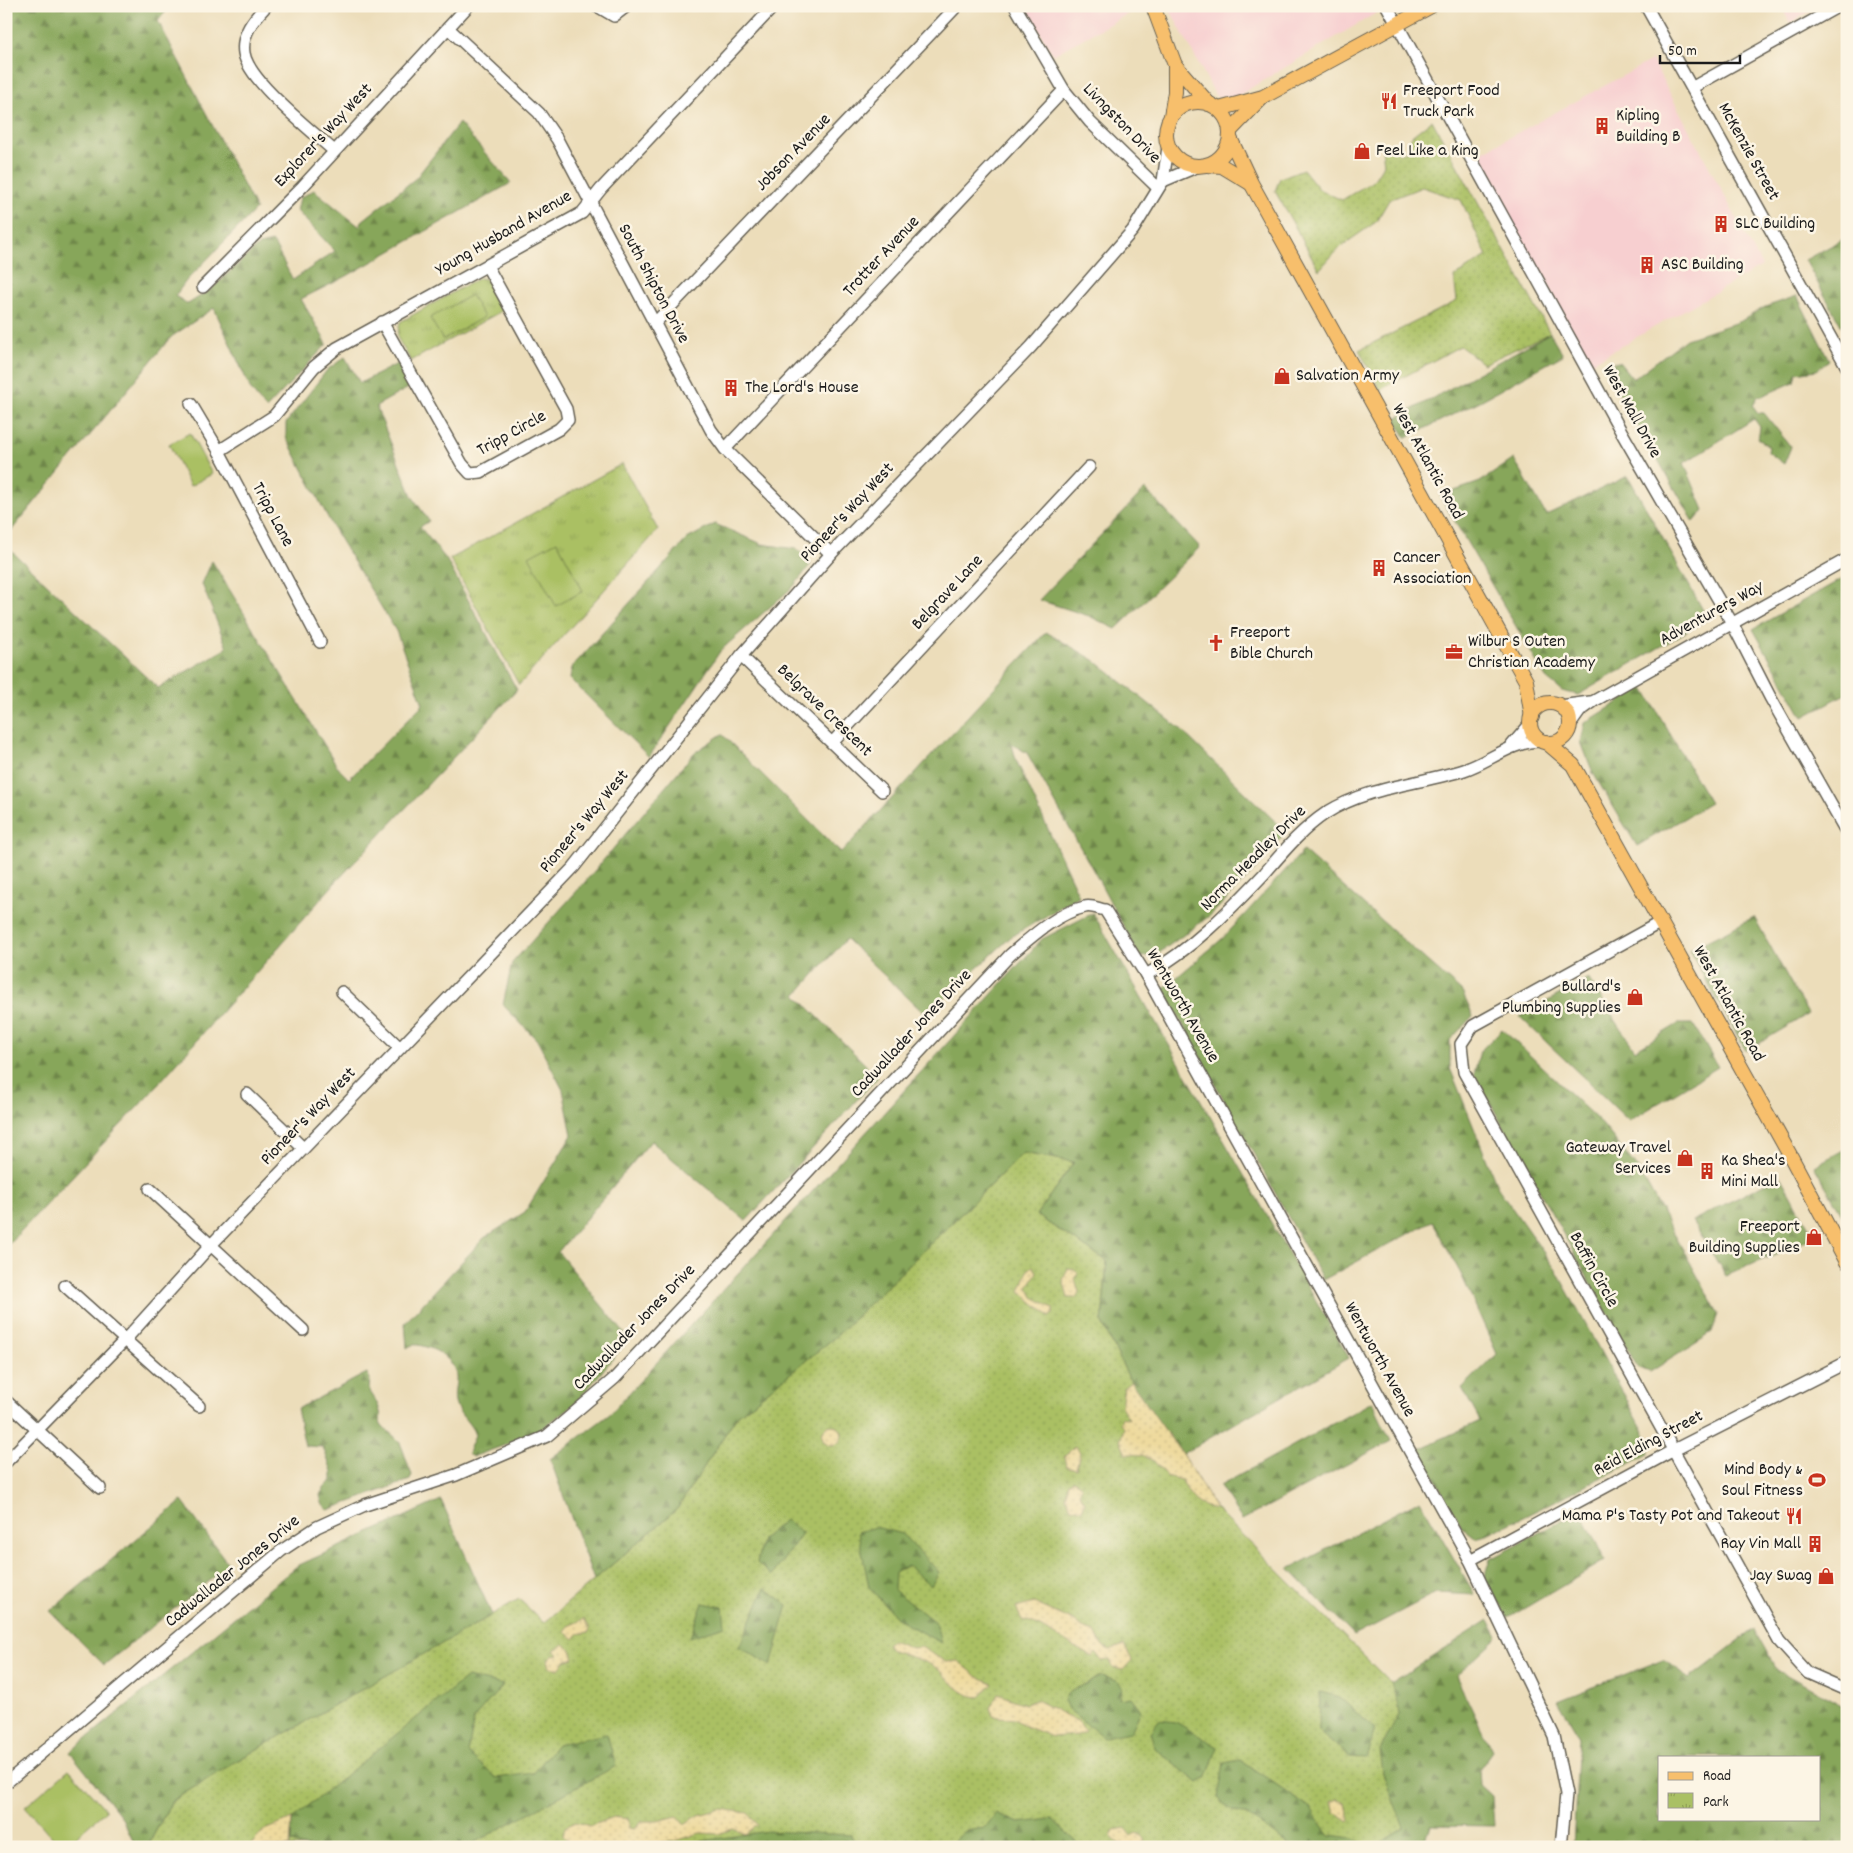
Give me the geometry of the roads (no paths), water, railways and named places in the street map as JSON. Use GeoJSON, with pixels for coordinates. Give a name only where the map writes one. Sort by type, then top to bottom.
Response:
{"type":"FeatureCollection","features":[{"type":"Feature","properties":{"kind":"main road"},"geometry":{"type":"LineString","coordinates":[[1153,6],[1175,65],[1175,92],[1166,131],[1168,147],[1174,157],[1184,164],[1201,166],[1218,160],[1226,150],[1230,134],[1227,119],[1175,65]]}},
{"type":"Feature","properties":{"kind":"main road"},"geometry":{"type":"LineString","coordinates":[[1171,116],[1178,108],[1188,103],[1199,102],[1214,107],[1263,97],[1431,6]]}},
{"type":"Feature","properties":{"kind":"main road"},"geometry":{"type":"LineString","coordinates":[[1230,134],[1263,97]]}},
{"type":"Feature","properties":{"kind":"main road","name":"West Atlantic Road"},"geometry":{"type":"LineString","coordinates":[[1230,134],[1251,183],[1526,681],[1540,694],[1567,712],[1570,727],[1572,765]]}},
{"type":"Feature","properties":{"kind":"main road","name":"West Atlantic Road"},"geometry":{"type":"LineString","coordinates":[[1201,166],[1227,168],[1251,183]]}},
{"type":"Feature","properties":{"kind":"main road","name":"West Atlantic Road"},"geometry":{"type":"LineString","coordinates":[[1526,681],[1534,734],[1572,765],[1661,922],[1847,1262]]}},
{"type":"Feature","properties":{"kind":"main road"},"geometry":{"type":"LineString","coordinates":[[1531,720],[1539,707],[1550,703],[1558,705]]}},
{"type":"Feature","properties":{"kind":"main road"},"geometry":{"type":"LineString","coordinates":[[1544,742],[1560,740],[1570,727]]}},
{"type":"Feature","properties":{"kind":"street"},"geometry":{"type":"LineString","coordinates":[[266,6],[256,17],[245,35],[244,54],[253,72],[267,89],[334,151]]}},
{"type":"Feature","properties":{"kind":"street","name":"Explorer's Way West"},"geometry":{"type":"LineString","coordinates":[[203,287],[302,186],[468,6]]}},
{"type":"Feature","properties":{"kind":"street"},"geometry":{"type":"LineString","coordinates":[[597,6],[614,16],[627,6]]}},
{"type":"Feature","properties":{"kind":"street","name":"Young Husband Avenue"},"geometry":{"type":"LineString","coordinates":[[219,451],[274,416],[314,367],[337,348],[582,213],[774,6]]}},
{"type":"Feature","properties":{"kind":"street","name":"Jobson Avenue"},"geometry":{"type":"LineString","coordinates":[[655,323],[957,6]]}},
{"type":"Feature","properties":{"kind":"street","name":"Livngston Drive"},"geometry":{"type":"LineString","coordinates":[[1015,6],[1064,90],[1090,122],[1161,184]]}},
{"type":"Feature","properties":{"kind":"street","name":"West Mall Drive"},"geometry":{"type":"LineString","coordinates":[[1387,6],[1622,433],[1732,623],[1775,706],[1847,833]]}},
{"type":"Feature","properties":{"kind":"street","name":"McKenzie Street"},"geometry":{"type":"LineString","coordinates":[[1646,6],[1693,87],[1847,367]]}},
{"type":"Feature","properties":{"kind":"street"},"geometry":{"type":"LineString","coordinates":[[1693,87],[1839,6]]}},
{"type":"Feature","properties":{"kind":"street","name":"South Shipton Drive"},"geometry":{"type":"LineString","coordinates":[[448,28],[539,113],[557,139],[711,430],[725,449],[832,554]]}},
{"type":"Feature","properties":{"kind":"street","name":"Trotter Avenue"},"geometry":{"type":"LineString","coordinates":[[725,449],[1064,90]]}},
{"type":"Feature","properties":{"kind":"street","name":"Pioneer's Way West"},"geometry":{"type":"LineString","coordinates":[[6,1462],[125,1340],[211,1245],[303,1148],[574,867],[741,656],[832,554],[1031,347],[1133,230],[1161,184],[1168,147]]}},
{"type":"Feature","properties":{"kind":"street"},"geometry":{"type":"LineString","coordinates":[[1161,184],[1201,166]]}},
{"type":"Feature","properties":{"kind":"street","name":"Tripp Circle"},"geometry":{"type":"LineString","coordinates":[[382,322],[462,464],[470,473],[482,472],[559,429],[568,420],[566,409],[487,266]]}},
{"type":"Feature","properties":{"kind":"street","name":"Tripp Lane"},"geometry":{"type":"LineString","coordinates":[[191,404],[219,451],[320,642]]}},
{"type":"Feature","properties":{"kind":"street","name":"Belgrave Lane"},"geometry":{"type":"LineString","coordinates":[[832,743],[1089,467]]}},
{"type":"Feature","properties":{"kind":"street","name":"Adventurers Way"},"geometry":{"type":"LineString","coordinates":[[1570,727],[1580,711],[1594,701],[1847,559]]}},
{"type":"Feature","properties":{"kind":"street","name":"Belgrave Crescent"},"geometry":{"type":"LineString","coordinates":[[741,656],[882,791]]}},
{"type":"Feature","properties":{"kind":"street","name":"Adventurers Way"},"geometry":{"type":"LineString","coordinates":[[1558,705],[1577,705],[1594,701]]}},
{"type":"Feature","properties":{"kind":"street","name":"Norma Headley Drive"},"geometry":{"type":"LineString","coordinates":[[1509,748],[1531,720]]}},
{"type":"Feature","properties":{"kind":"street","name":"Norma Headley Drive"},"geometry":{"type":"LineString","coordinates":[[1146,975],[1169,962],[1223,918],[1306,828],[1326,813],[1349,800],[1466,769],[1525,742],[1544,742]]}},
{"type":"Feature","properties":{"kind":"street","name":"Cadwallader Jones Drive"},"geometry":{"type":"LineString","coordinates":[[6,1783],[281,1551],[317,1527],[365,1505],[456,1475],[547,1436],[615,1378],[1010,955],[1034,934],[1068,914],[1087,906],[1104,910]]}},
{"type":"Feature","properties":{"kind":"street","name":"Wentworth Avenue"},"geometry":{"type":"LineString","coordinates":[[1104,910],[1146,975],[1470,1560],[1554,1736],[1566,1794],[1561,1847]]}},
{"type":"Feature","properties":{"kind":"street","name":"Baffin Circle"},"geometry":{"type":"LineString","coordinates":[[1661,922],[1473,1026],[1462,1044],[1464,1072],[1779,1641],[1808,1672],[1847,1690]]}},
{"type":"Feature","properties":{"kind":"street"},"geometry":{"type":"LineString","coordinates":[[342,992],[400,1048]]}},
{"type":"Feature","properties":{"kind":"street"},"geometry":{"type":"LineString","coordinates":[[247,1094],[303,1148]]}},
{"type":"Feature","properties":{"kind":"street"},"geometry":{"type":"LineString","coordinates":[[150,1189],[303,1330]]}},
{"type":"Feature","properties":{"kind":"street"},"geometry":{"type":"LineString","coordinates":[[64,1286],[199,1406]]}},
{"type":"Feature","properties":{"kind":"street","name":"Reid Elding Street"},"geometry":{"type":"LineString","coordinates":[[1470,1560],[1672,1450],[1847,1362]]}},
{"type":"Feature","properties":{"kind":"street"},"geometry":{"type":"LineString","coordinates":[[6,1401],[100,1488]]}},
{"type":"Feature","properties":{"kind":"place","name":"Freeport Food Truck Park"},"geometry":{"type":"Point","coordinates":[1389,101]}},
{"type":"Feature","properties":{"kind":"place","name":"Kipling Building B"},"geometry":{"type":"Point","coordinates":[1602,126]}},
{"type":"Feature","properties":{"kind":"place","name":"Feel Like a King"},"geometry":{"type":"Point","coordinates":[1362,151]}},
{"type":"Feature","properties":{"kind":"place","name":"SLC Building"},"geometry":{"type":"Point","coordinates":[1721,224]}},
{"type":"Feature","properties":{"kind":"place","name":"ASC Building"},"geometry":{"type":"Point","coordinates":[1647,265]}},
{"type":"Feature","properties":{"kind":"place","name":"Salvation Army"},"geometry":{"type":"Point","coordinates":[1282,376]}},
{"type":"Feature","properties":{"kind":"place","name":"The Lord's House"},"geometry":{"type":"Point","coordinates":[731,388]}},
{"type":"Feature","properties":{"kind":"place","name":"Cancer Association"},"geometry":{"type":"Point","coordinates":[1379,568]}},
{"type":"Feature","properties":{"kind":"place","name":"Freeport Bible Church"},"geometry":{"type":"Point","coordinates":[1216,643]}},
{"type":"Feature","properties":{"kind":"place","name":"Wilbur S Outen Christian Academy"},"geometry":{"type":"Point","coordinates":[1454,652]}},
{"type":"Feature","properties":{"kind":"place","name":"Bullard's Plumbing Supplies"},"geometry":{"type":"Point","coordinates":[1635,997]}},
{"type":"Feature","properties":{"kind":"place","name":"Gateway Travel Services"},"geometry":{"type":"Point","coordinates":[1685,1158]}},
{"type":"Feature","properties":{"kind":"place","name":"Ka Shea's Mini Mall"},"geometry":{"type":"Point","coordinates":[1707,1171]}},
{"type":"Feature","properties":{"kind":"place","name":"Freeport Building Supplies"},"geometry":{"type":"Point","coordinates":[1814,1237]}},
{"type":"Feature","properties":{"kind":"place","name":"Mind Body & Soul Fitness"},"geometry":{"type":"Point","coordinates":[1817,1480]}},
{"type":"Feature","properties":{"kind":"place","name":"Mama P's Tasty Pot and Takeout"},"geometry":{"type":"Point","coordinates":[1794,1516]}},
{"type":"Feature","properties":{"kind":"place","name":"Ray Vin Mall"},"geometry":{"type":"Point","coordinates":[1815,1544]}},
{"type":"Feature","properties":{"kind":"place","name":"Jay Swag"},"geometry":{"type":"Point","coordinates":[1826,1576]}}]}
